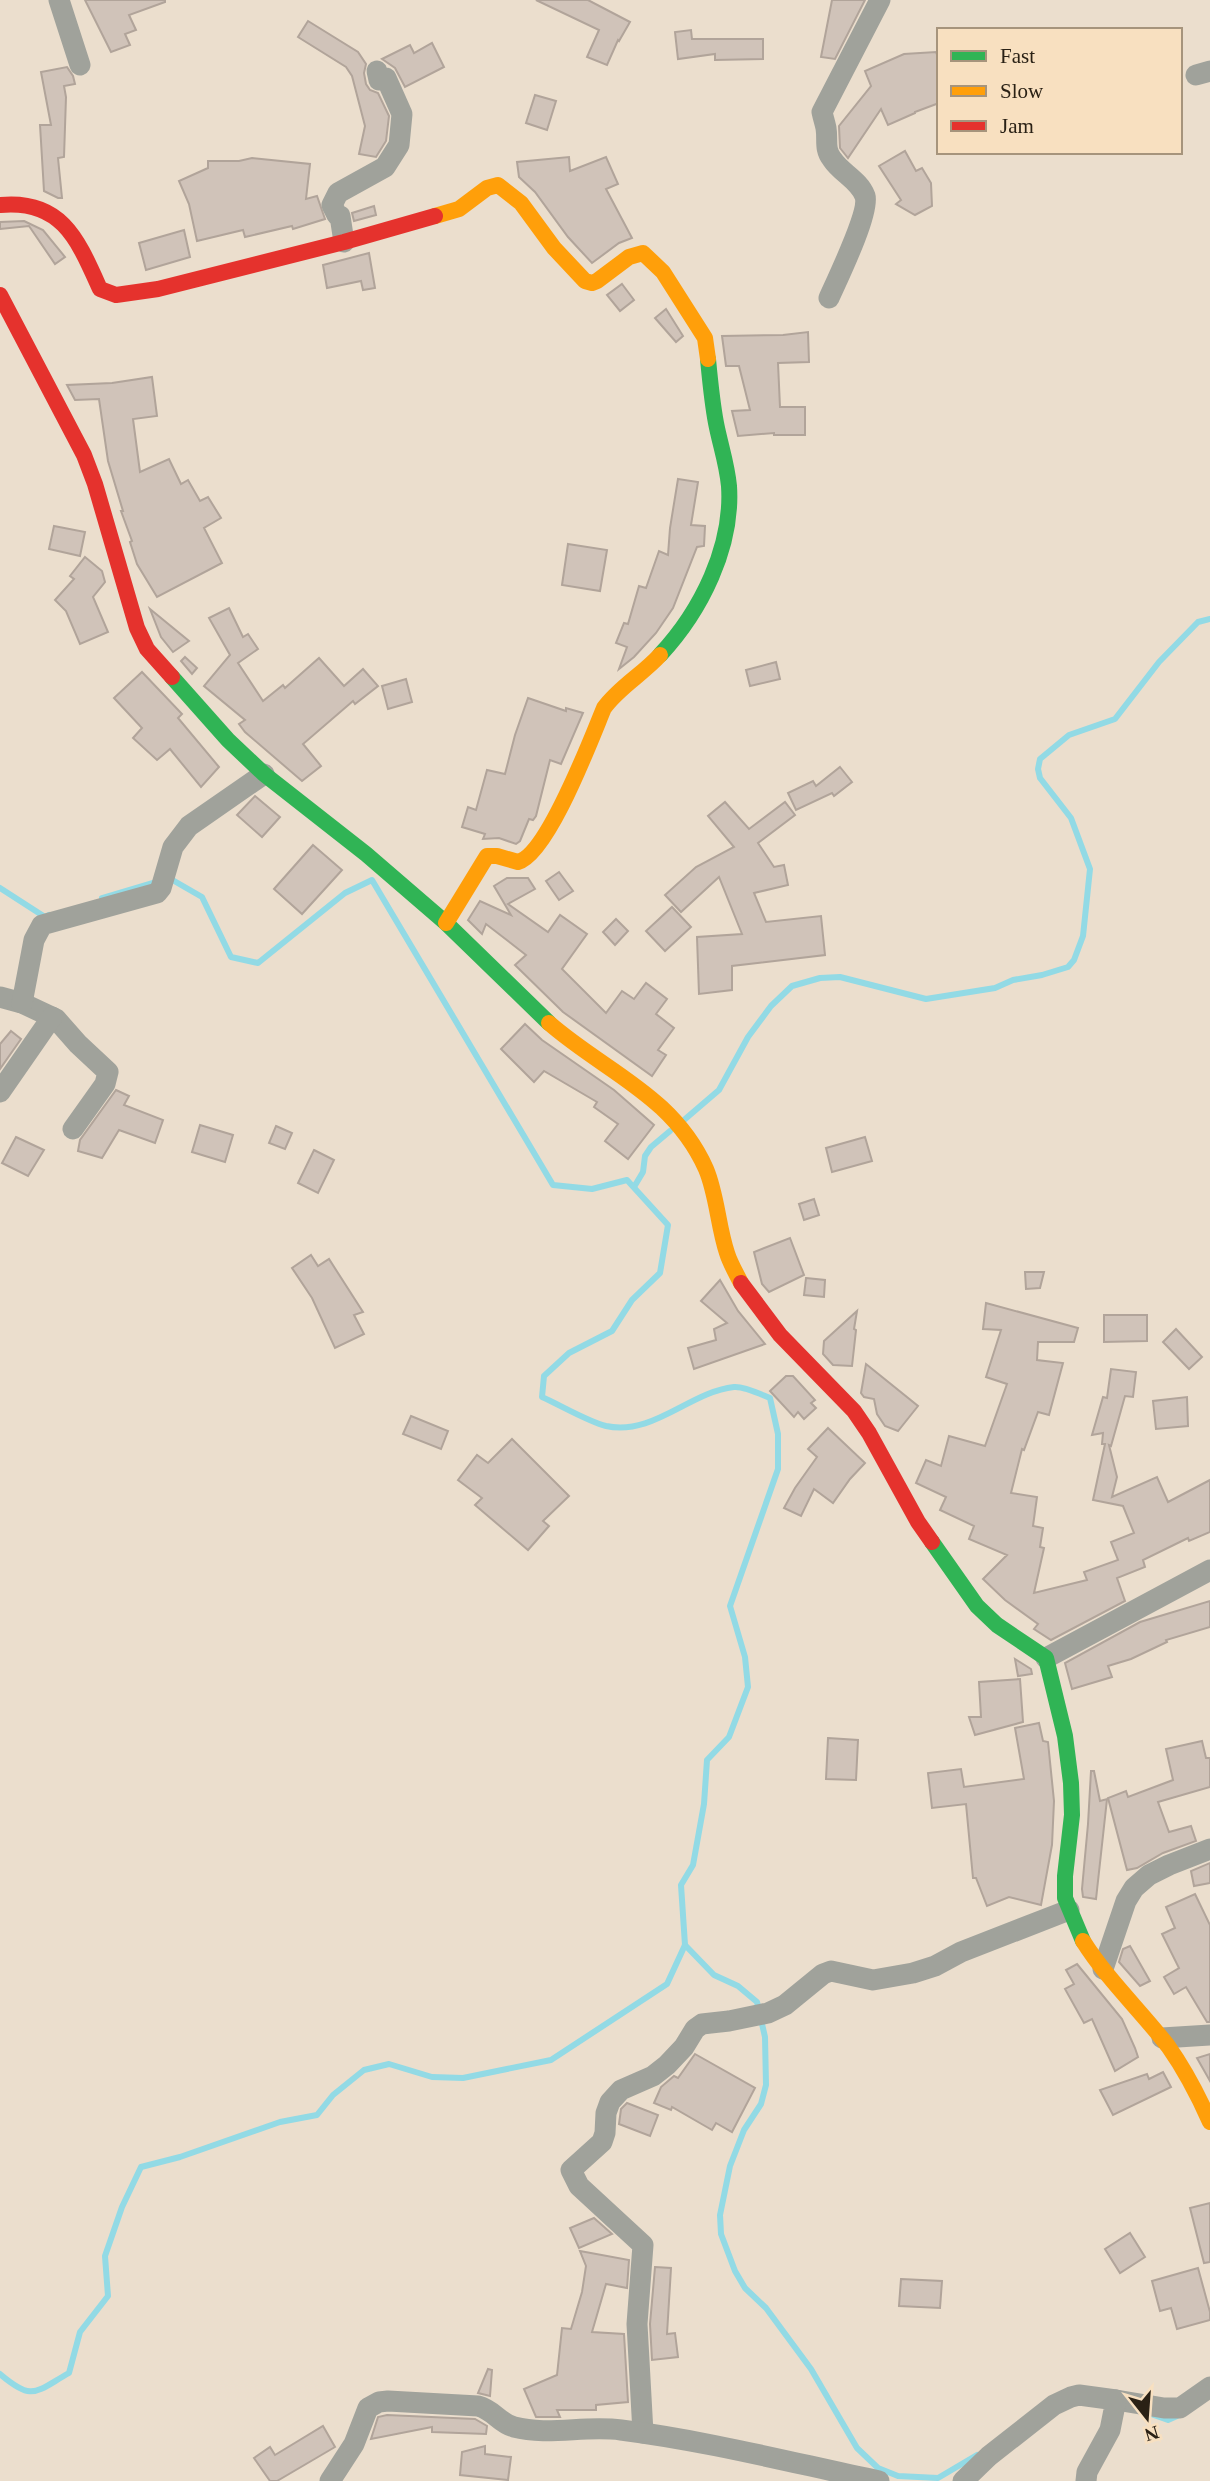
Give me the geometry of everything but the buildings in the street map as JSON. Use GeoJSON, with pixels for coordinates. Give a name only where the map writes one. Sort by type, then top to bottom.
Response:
{"type":"FeatureCollection","features":[{"type":"Feature","properties":{"kind":"street"},"geometry":{"type":"LineString","coordinates":[[59,0],[80,65]]}},
{"type":"Feature","properties":{"kind":"street"},"geometry":{"type":"LineString","coordinates":[[829,299],[866,203],[864,193],[831,158],[826,148],[827,130],[821,112],[880,0]]}},
{"type":"Feature","properties":{"kind":"street"},"geometry":{"type":"LineString","coordinates":[[344,242],[340,216],[332,205],[338,193],[385,166],[398,145],[402,114],[386,78],[379,80],[377,71]]}},
{"type":"Feature","properties":{"kind":"street"},"geometry":{"type":"LineString","coordinates":[[0,205],[31,204],[57,218],[82,249],[100,289],[116,295],[158,289],[344,242],[462,208],[486,188],[498,185],[510,191],[521,202],[552,246],[587,282],[597,281],[637,253],[646,254],[663,272],[705,338],[716,422],[729,488],[724,540],[711,577],[695,608],[670,644],[646,670],[611,698],[604,708],[572,784],[536,851],[520,862],[496,855],[487,856],[446,923]]}},
{"type":"Feature","properties":{"kind":"street"},"geometry":{"type":"LineString","coordinates":[[0,295],[83,455],[95,484],[146,649],[228,740],[264,774],[366,854],[446,923],[552,1026],[624,1076],[673,1120],[694,1147],[709,1179],[727,1255],[734,1272],[753,1301],[780,1335],[834,1389],[861,1422],[918,1522],[977,1606],[997,1625],[1046,1658],[1065,1730],[1071,1784],[1064,1885],[1069,1910],[1081,1940],[1162,2038],[1194,2084],[1210,2122]]}},
{"type":"Feature","properties":{"kind":"street"},"geometry":{"type":"LineString","coordinates":[[22,1003],[34,940],[42,925],[157,893],[161,888],[173,847],[189,826],[264,774]]}},
{"type":"Feature","properties":{"kind":"street"},"geometry":{"type":"LineString","coordinates":[[0,997],[22,1003],[52,1017],[108,1072],[105,1084],[73,1129]]}},
{"type":"Feature","properties":{"kind":"street"},"geometry":{"type":"LineString","coordinates":[[0,1093],[52,1017]]}},
{"type":"Feature","properties":{"kind":"street"},"geometry":{"type":"LineString","coordinates":[[1046,1658],[1210,1570]]}},
{"type":"Feature","properties":{"kind":"street"},"geometry":{"type":"LineString","coordinates":[[1103,1969],[1126,1901],[1134,1888],[1159,1870],[1210,1849]]}},
{"type":"Feature","properties":{"kind":"street"},"geometry":{"type":"LineString","coordinates":[[643,2433],[637,2324],[643,2245],[579,2186],[571,2170],[601,2142],[610,2102],[621,2090],[653,2076],[667,2065],[702,2024],[768,2013],[785,2005],[823,1974],[831,1971],[873,1980],[913,1973],[1069,1910]]}},
{"type":"Feature","properties":{"kind":"street"},"geometry":{"type":"LineString","coordinates":[[1162,2038],[1210,2035]]}},
{"type":"Feature","properties":{"kind":"street"},"geometry":{"type":"LineString","coordinates":[[964,2481],[989,2456],[1054,2405],[1071,2396],[1180,2408],[1210,2387]]}},
{"type":"Feature","properties":{"kind":"street"},"geometry":{"type":"LineString","coordinates":[[1086,2481],[1087,2472],[1110,2430],[1116,2400]]}},
{"type":"Feature","properties":{"kind":"street"},"geometry":{"type":"LineString","coordinates":[[330,2481],[354,2444],[368,2408],[379,2402],[478,2406],[488,2408],[507,2425],[521,2428],[594,2428],[643,2433],[879,2481]]}},
{"type":"Feature","properties":{"kind":"waterway"},"geometry":{"type":"LineString","coordinates":[[684,1120],[719,1090],[748,1037],[771,1006],[792,986],[820,978],[840,977],[926,999],[995,988],[1013,980],[1068,967],[1074,960],[1083,936],[1090,869],[1071,818],[1040,778],[1040,759],[1069,735],[1115,719],[1159,662],[1198,622],[1210,619]]}},
{"type":"Feature","properties":{"kind":"waterway"},"geometry":{"type":"LineString","coordinates":[[0,2374],[20,2388],[34,2391],[69,2373],[80,2332],[108,2296],[105,2256],[122,2207],[141,2167],[180,2157],[280,2122],[317,2115],[333,2095],[364,2070],[389,2064],[432,2077],[463,2078],[551,2060],[667,1984],[685,1945],[681,1885],[693,1865],[704,1804],[707,1760],[729,1737],[748,1687],[745,1657],[730,1606],[778,1469],[778,1434],[770,1398],[747,1389],[734,1387],[718,1391],[656,1419],[623,1427],[599,1424],[542,1397],[544,1376],[569,1353],[612,1331],[632,1300],[660,1273],[668,1225],[627,1180],[592,1189],[553,1185],[372,880],[345,893],[258,963],[231,957],[202,897],[169,878]]}},
{"type":"Feature","properties":{"kind":"waterway"},"geometry":{"type":"LineString","coordinates":[[102,898],[159,881]]}},
{"type":"Feature","properties":{"kind":"waterway"},"geometry":{"type":"LineString","coordinates":[[0,888],[45,917],[49,915]]}},
{"type":"Feature","properties":{"kind":"waterway"},"geometry":{"type":"LineString","coordinates":[[634,1187],[643,1172],[645,1156],[651,1147],[670,1131]]}},
{"type":"Feature","properties":{"kind":"waterway"},"geometry":{"type":"LineString","coordinates":[[685,1945],[714,1975],[738,1986],[757,2002],[765,2037],[766,2085],[761,2104],[744,2130],[730,2166],[720,2215],[721,2234],[735,2271],[745,2288],[766,2308],[811,2369],[857,2448],[878,2468],[898,2476],[938,2478],[977,2455]]}},
{"type":"Feature","properties":{"kind":"waterway"},"geometry":{"type":"LineString","coordinates":[[1151,2414],[1168,2420],[1177,2416]]}},
{"type":"Feature","properties":{"kind":"traffic: fast"},"geometry":{"type":"LineString","coordinates":[[660,655],[689,619],[701,598],[720,555],[726,532],[729,486],[715,415],[708,359]]}},
{"type":"Feature","properties":{"kind":"traffic: fast"},"geometry":{"type":"LineString","coordinates":[[172,677],[228,740],[264,774],[366,854],[446,923],[549,1023]]}},
{"type":"Feature","properties":{"kind":"traffic: fast"},"geometry":{"type":"LineString","coordinates":[[932,1542],[977,1606],[997,1625],[1046,1658],[1065,1736],[1071,1783],[1072,1815],[1065,1898],[1083,1941]]}},
{"type":"Feature","properties":{"kind":"traffic: slow"},"geometry":{"type":"LineString","coordinates":[[435,216],[459,209],[487,188],[498,185],[521,203],[554,248],[585,281],[597,281],[629,257],[643,253],[663,272],[705,338],[708,359]]}},
{"type":"Feature","properties":{"kind":"traffic: slow"},"geometry":{"type":"LineString","coordinates":[[446,923],[487,856],[518,862],[530,854],[542,839],[567,794],[604,708],[660,655]]}},
{"type":"Feature","properties":{"kind":"traffic: slow"},"geometry":{"type":"LineString","coordinates":[[549,1023],[657,1103],[692,1143],[710,1179],[727,1253],[741,1283]]}},
{"type":"Feature","properties":{"kind":"traffic: slow"},"geometry":{"type":"LineString","coordinates":[[1083,1941],[1102,1968],[1168,2046],[1191,2083],[1210,2122]]}},
{"type":"Feature","properties":{"kind":"traffic: jam"},"geometry":{"type":"LineString","coordinates":[[0,205],[21,205],[53,216],[75,239],[100,289],[116,295],[158,289],[435,216]]}},
{"type":"Feature","properties":{"kind":"traffic: jam"},"geometry":{"type":"LineString","coordinates":[[0,295],[84,455],[137,628],[147,649],[172,677]]}},
{"type":"Feature","properties":{"kind":"traffic: jam"},"geometry":{"type":"LineString","coordinates":[[741,1283],[780,1335],[854,1411],[932,1542]]}}]}
